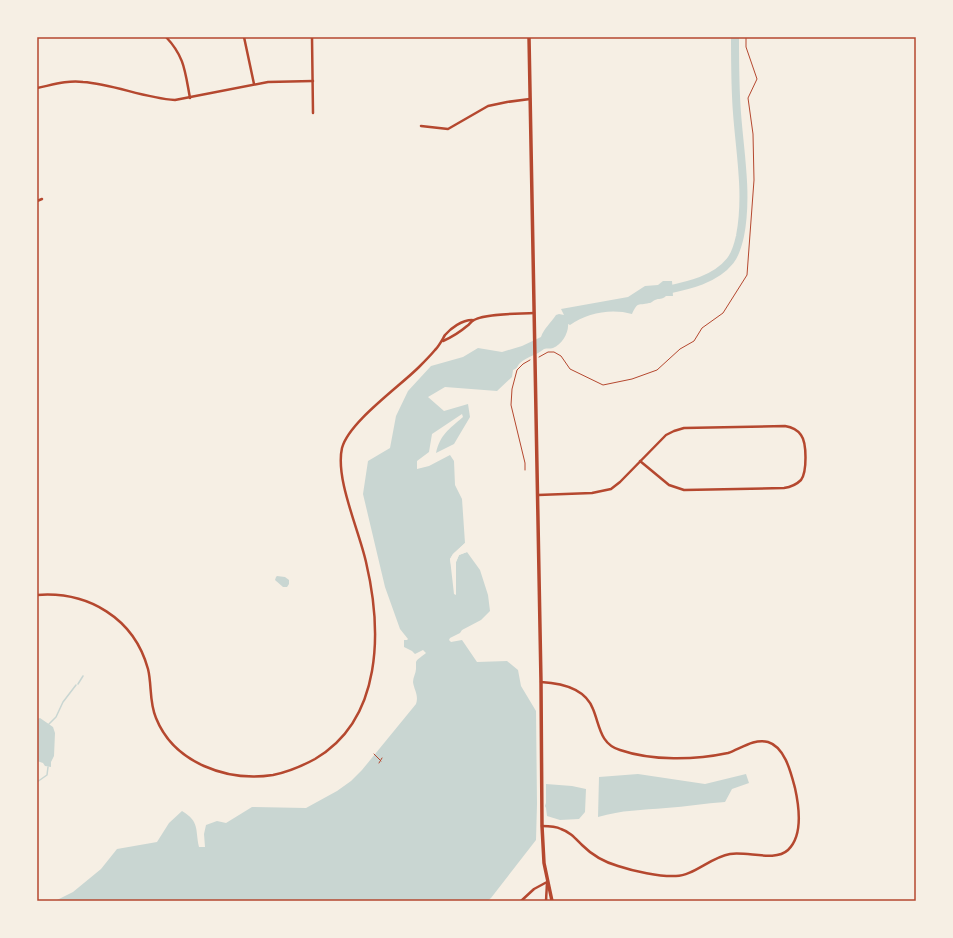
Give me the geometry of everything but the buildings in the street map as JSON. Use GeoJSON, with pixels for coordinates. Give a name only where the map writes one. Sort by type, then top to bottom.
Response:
{"type":"FeatureCollection","features":[{"type":"Feature","properties":{"kind":"street"},"geometry":{"type":"LineString","coordinates":[[166,37],[176,47],[181,56],[190,98]]}},
{"type":"Feature","properties":{"kind":"street"},"geometry":{"type":"LineString","coordinates":[[244,37],[254,84]]}},
{"type":"Feature","properties":{"kind":"street"},"geometry":{"type":"LineString","coordinates":[[312,37],[313,113]]}},
{"type":"Feature","properties":{"kind":"street"},"geometry":{"type":"LineString","coordinates":[[529,37],[541,682],[542,826],[547,882],[546,901]]}},
{"type":"Feature","properties":{"kind":"street"},"geometry":{"type":"LineString","coordinates":[[37,88],[61,83],[83,82],[161,99],[175,100],[275,81],[313,81]]}},
{"type":"Feature","properties":{"kind":"street"},"geometry":{"type":"LineString","coordinates":[[421,126],[448,129],[488,106],[530,99]]}},
{"type":"Feature","properties":{"kind":"street"},"geometry":{"type":"LineString","coordinates":[[37,201],[42,199]]}},
{"type":"Feature","properties":{"kind":"street"},"geometry":{"type":"LineString","coordinates":[[37,595],[58,594],[80,598],[104,610],[123,626],[138,646],[144,657],[150,678],[153,711],[161,730],[176,748],[198,764],[226,774],[245,776],[272,775],[292,770],[321,755],[340,740],[357,718],[367,693],[374,661],[372,592],[364,552],[342,479],[341,458],[343,446],[348,435],[361,419],[407,379],[435,350],[446,334],[460,323],[467,320],[484,317],[534,313]]}},
{"type":"Feature","properties":{"kind":"street"},"geometry":{"type":"LineString","coordinates":[[442,341],[451,338],[472,320]]}},
{"type":"Feature","properties":{"kind":"street"},"geometry":{"type":"LineString","coordinates":[[537,495],[592,493],[604,491],[615,486],[620,482],[640,461],[666,435],[684,428],[789,426],[800,434],[804,443],[805,469],[803,476],[796,484],[792,486],[777,488],[684,490],[669,485],[640,461]]}},
{"type":"Feature","properties":{"kind":"street"},"geometry":{"type":"LineString","coordinates":[[541,682],[550,682],[567,686],[584,696],[593,708],[601,735],[610,745],[621,751],[649,756],[692,758],[728,752],[756,742],[767,741],[772,743],[778,748],[789,766],[796,794],[798,811],[798,823],[795,839],[789,850],[784,853],[775,856],[743,853],[726,855],[687,873],[676,876],[658,874],[611,864],[590,853],[566,831],[553,826],[542,826]]}},
{"type":"Feature","properties":{"kind":"street"},"geometry":{"type":"LineString","coordinates":[[521,901],[534,889],[547,882]]}},
{"type":"Feature","properties":{"kind":"street"},"geometry":{"type":"LineString","coordinates":[[547,882],[552,901]]}},
{"type":"Feature","properties":{"kind":"path"},"geometry":{"type":"LineString","coordinates":[[525,470],[525,463],[511,405],[512,389],[518,370],[523,364],[548,352],[554,352],[561,356],[570,369],[603,385],[632,379],[657,370],[680,349],[694,341],[702,328],[723,313],[747,275],[754,180],[753,134],[748,98],[757,80],[746,47],[746,37]]}},
{"type":"Feature","properties":{"kind":"path"},"geometry":{"type":"LineString","coordinates":[[374,754],[381,761]]}},
{"type":"Feature","properties":{"kind":"path"},"geometry":{"type":"LineString","coordinates":[[379,763],[382,758]]}},
{"type":"Feature","properties":{"kind":"shaded area"},"geometry":{"type":"Polygon","coordinates":[[[663,281],[672,281],[673,296],[666,296],[656,299],[651,303],[639,305],[632,314],[624,312],[600,313],[584,317],[570,325],[568,324],[566,334],[559,344],[553,348],[544,349],[522,361],[517,368],[513,370],[512,377],[497,391],[445,387],[428,397],[444,411],[468,404],[470,417],[454,444],[436,453],[440,441],[449,429],[463,417],[462,414],[432,434],[429,452],[417,461],[417,469],[429,466],[450,455],[454,461],[455,485],[462,499],[465,543],[453,554],[450,559],[456,592],[456,562],[459,555],[467,552],[480,570],[488,595],[490,611],[481,620],[462,630],[449,640],[451,642],[462,640],[477,662],[507,661],[518,670],[521,686],[536,711],[536,840],[491,898],[487,901],[55,901],[73,892],[101,869],[117,849],[157,842],[169,823],[182,811],[192,819],[196,826],[199,847],[205,847],[204,834],[206,825],[217,821],[226,823],[252,807],[306,808],[337,791],[351,781],[362,770],[416,704],[417,695],[413,678],[416,671],[416,662],[426,653],[423,650],[415,654],[404,647],[404,640],[408,639],[400,629],[385,587],[363,494],[368,461],[390,448],[396,416],[408,391],[431,366],[463,357],[478,348],[502,352],[522,346],[541,337],[556,315],[564,315],[561,309],[628,297],[645,286],[658,285],[663,281]]]}},
{"type":"Feature","properties":{"kind":"shaded area"},"geometry":{"type":"Polygon","coordinates":[[[277,576],[285,577],[289,580],[287,587],[283,587],[275,580],[277,576]]]}},
{"type":"Feature","properties":{"kind":"shaded area"},"geometry":{"type":"Polygon","coordinates":[[[40,718],[53,727],[55,733],[54,756],[51,762],[51,767],[45,766],[43,763],[37,761],[37,719],[40,718]]]}},
{"type":"Feature","properties":{"kind":"shaded area"},"geometry":{"type":"Polygon","coordinates":[[[638,774],[705,784],[746,774],[749,783],[732,789],[725,802],[615,813],[598,817],[599,777],[638,774]]]}},
{"type":"Feature","properties":{"kind":"shaded area"},"geometry":{"type":"Polygon","coordinates":[[[546,784],[572,786],[586,789],[585,812],[579,819],[560,820],[547,816],[545,806],[546,784]]]}},
{"type":"Feature","properties":{"kind":"pier"},"geometry":{"type":"Polygon","coordinates":[[[465,543],[465,545],[452,559],[454,577],[454,562],[458,553],[467,550],[467,552],[459,555],[456,562],[456,595],[454,594],[450,559],[453,554],[465,543]]]}},
{"type":"Feature","properties":{"kind":"waterway"},"geometry":{"type":"LineString","coordinates":[[662,291],[699,282],[716,273],[732,259],[738,243],[742,221],[743,190],[736,104],[735,37]]}},
{"type":"Feature","properties":{"kind":"waterway"},"geometry":{"type":"LineString","coordinates":[[78,684],[83,676]]}},
{"type":"Feature","properties":{"kind":"waterway"},"geometry":{"type":"LineString","coordinates":[[49,724],[56,717],[63,702],[76,685]]}},
{"type":"Feature","properties":{"kind":"waterway"},"geometry":{"type":"LineString","coordinates":[[37,782],[47,775],[48,767]]}}]}
